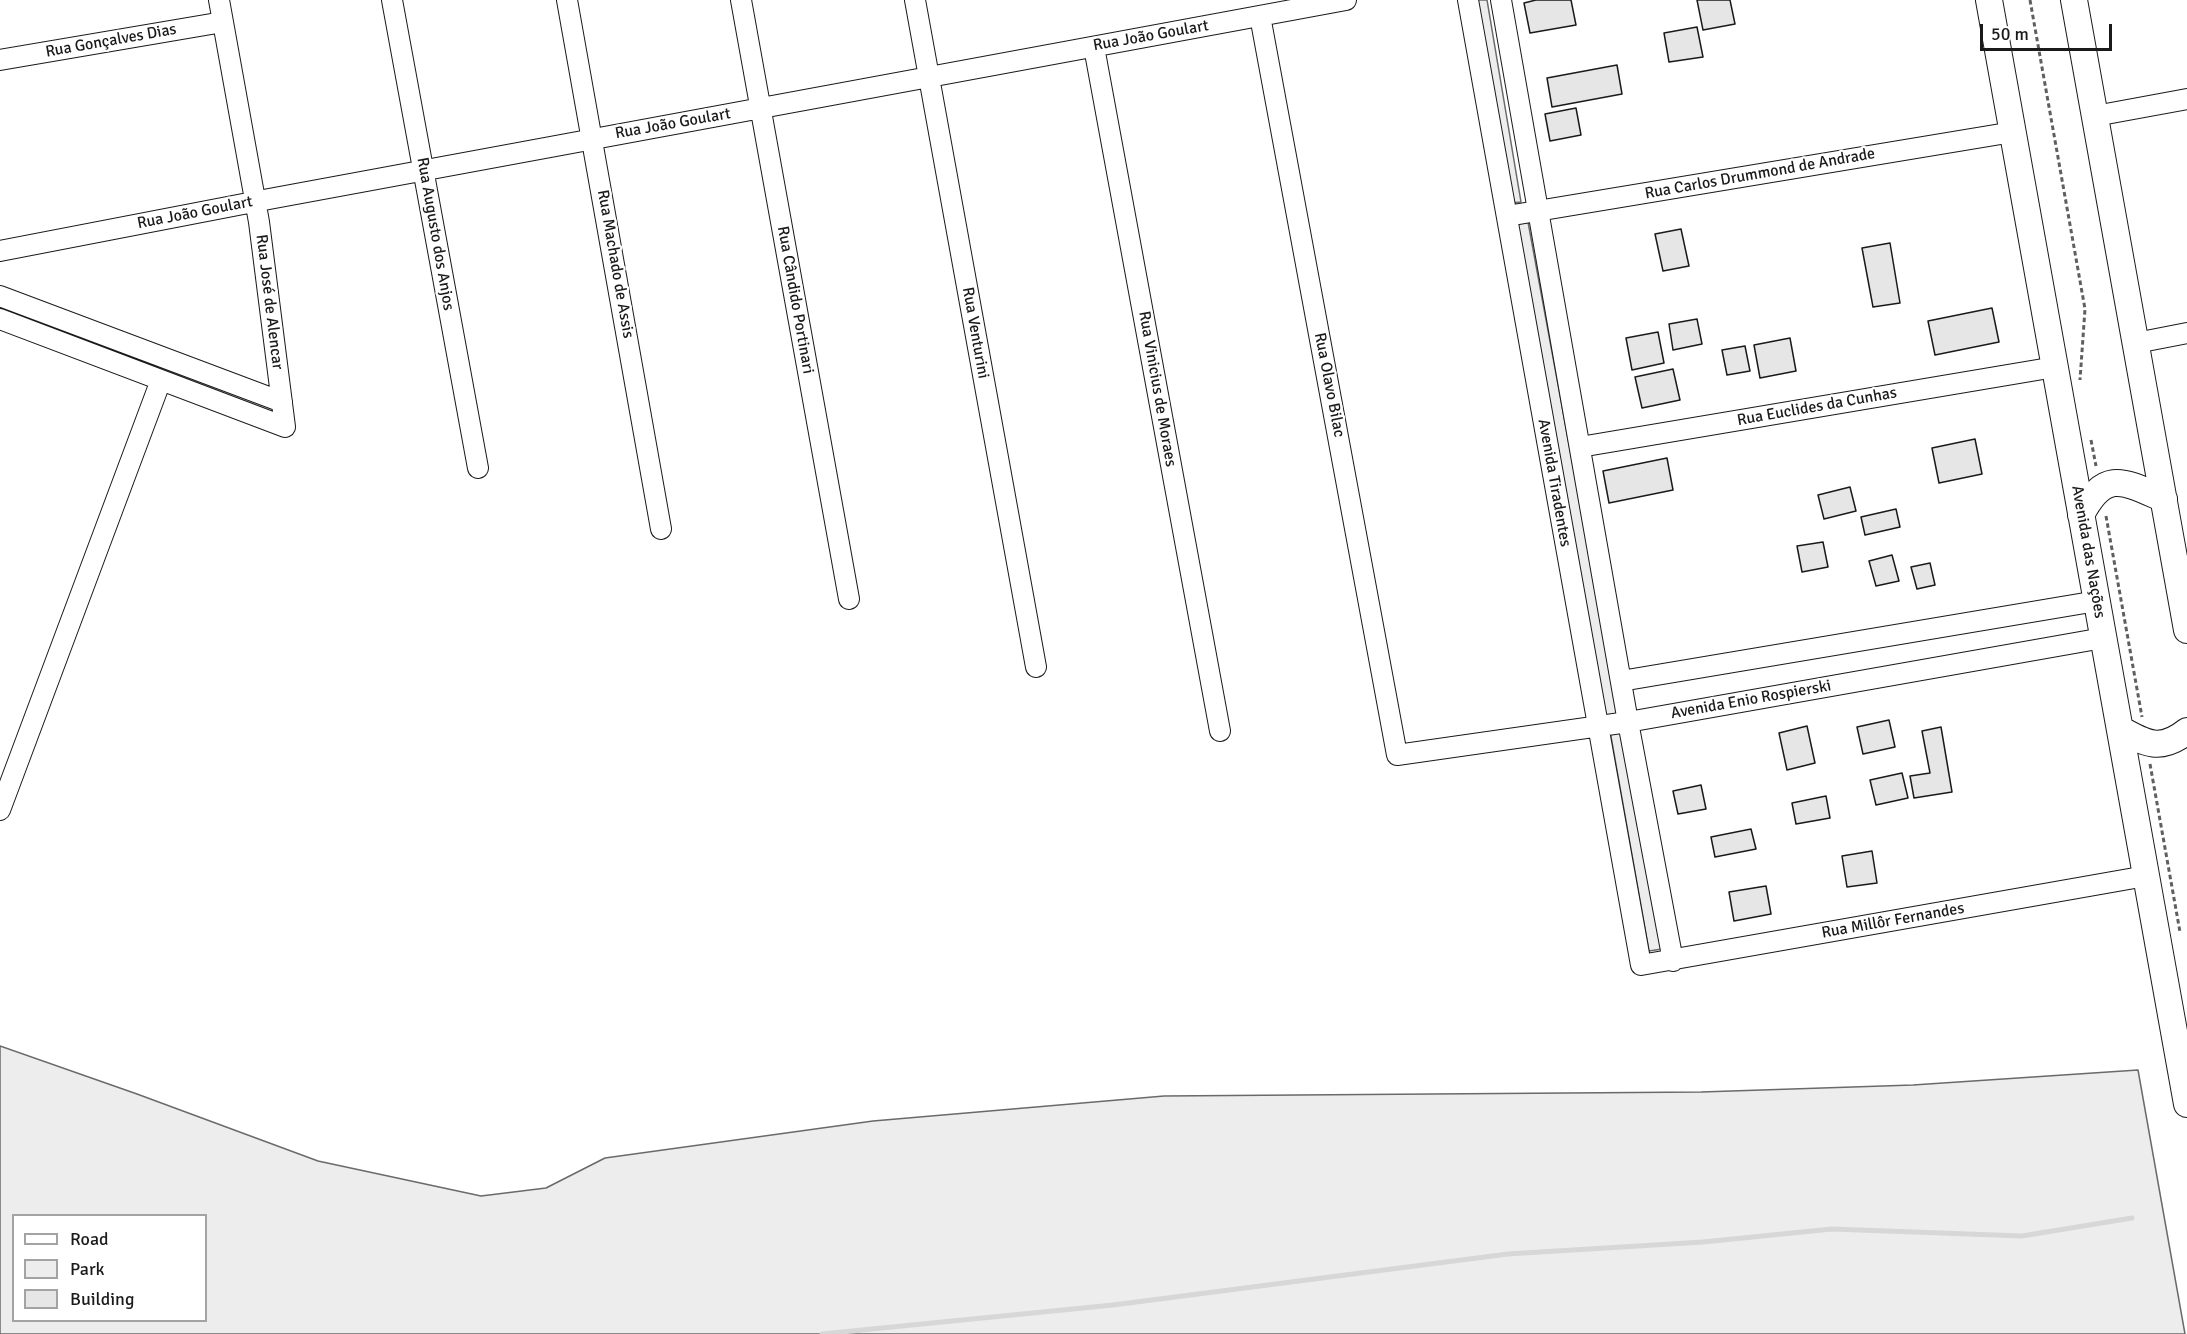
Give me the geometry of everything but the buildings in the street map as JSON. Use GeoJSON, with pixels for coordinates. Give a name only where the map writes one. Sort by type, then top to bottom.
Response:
{"type":"FeatureCollection","features":[{"type":"Feature","properties":{"kind":"main road","name":"Avenida das Nações"},"geometry":{"type":"LineString","coordinates":[[1989,0],[2187,1104]]}},
{"type":"Feature","properties":{"kind":"main road"},"geometry":{"type":"LineString","coordinates":[[2074,0],[2164,499],[2183,587],[2187,626]]}},
{"type":"Feature","properties":{"kind":"main road"},"geometry":{"type":"LineString","coordinates":[[2081,515],[2091,496],[2106,484],[2117,482],[2128,484],[2164,499]]}},
{"type":"Feature","properties":{"kind":"main road"},"geometry":{"type":"LineString","coordinates":[[2120,729],[2139,740],[2152,744],[2167,744],[2187,731]]}},
{"type":"Feature","properties":{"kind":"street","name":"Rua José de Alencar"},"geometry":{"type":"LineString","coordinates":[[160,380],[285,427],[255,201],[219,0]]}},
{"type":"Feature","properties":{"kind":"street","name":"Rua Augusto dos Anjos"},"geometry":{"type":"LineString","coordinates":[[392,0],[478,468]]}},
{"type":"Feature","properties":{"kind":"street","name":"Rua Machado de Assis"},"geometry":{"type":"LineString","coordinates":[[567,0],[661,529]]}},
{"type":"Feature","properties":{"kind":"street","name":"Rua Cândido Portinari"},"geometry":{"type":"LineString","coordinates":[[741,0],[849,599]]}},
{"type":"Feature","properties":{"kind":"street","name":"Rua Venturini"},"geometry":{"type":"LineString","coordinates":[[915,0],[1036,667]]}},
{"type":"Feature","properties":{"kind":"street","name":"Rua João Goulart"},"geometry":{"type":"LineString","coordinates":[[0,251],[255,201],[1346,0]]}},
{"type":"Feature","properties":{"kind":"street","name":"Avenida Tiradentes"},"geometry":{"type":"LineString","coordinates":[[1468,0],[1641,965]]}},
{"type":"Feature","properties":{"kind":"street","name":"Avenida Tiradentes"},"geometry":{"type":"LineString","coordinates":[[1501,0],[1628,722],[1673,961]]}},
{"type":"Feature","properties":{"kind":"street","name":"Rua Olavo Bilac"},"geometry":{"type":"LineString","coordinates":[[1260,16],[1397,755]]}},
{"type":"Feature","properties":{"kind":"street","name":"Rua Gonçalves Dias"},"geometry":{"type":"LineString","coordinates":[[0,60],[223,22]]}},
{"type":"Feature","properties":{"kind":"street","name":"Rua Vinicius de Moraes"},"geometry":{"type":"LineString","coordinates":[[1094,47],[1220,730]]}},
{"type":"Feature","properties":{"kind":"street"},"geometry":{"type":"LineString","coordinates":[[2095,116],[2187,99]]}},
{"type":"Feature","properties":{"kind":"street","name":"Rua Carlos Drummond de Andrade"},"geometry":{"type":"LineString","coordinates":[[1507,216],[2013,132]]}},
{"type":"Feature","properties":{"kind":"street"},"geometry":{"type":"LineString","coordinates":[[0,296],[282,402]]}},
{"type":"Feature","properties":{"kind":"street"},"geometry":{"type":"LineString","coordinates":[[0,319],[160,380],[0,810]]}},
{"type":"Feature","properties":{"kind":"street"},"geometry":{"type":"LineString","coordinates":[[2136,343],[2187,333]]}},
{"type":"Feature","properties":{"kind":"street","name":"Rua Euclides da Cunhas"},"geometry":{"type":"LineString","coordinates":[[1580,447],[2055,368]]}},
{"type":"Feature","properties":{"kind":"street"},"geometry":{"type":"LineString","coordinates":[[1621,681],[2097,602]]}},
{"type":"Feature","properties":{"kind":"street","name":"Avenida Enio Rospierski"},"geometry":{"type":"LineString","coordinates":[[1397,755],[1628,722],[2103,638]]}},
{"type":"Feature","properties":{"kind":"street","name":"Rua Millôr Fernandes"},"geometry":{"type":"LineString","coordinates":[[1641,965],[2146,876]]}},
{"type":"Feature","properties":{"kind":"green space"},"geometry":{"type":"Polygon","coordinates":[[[1473,0],[1487,0],[1521,202],[1509,203],[1473,0]]]}},
{"type":"Feature","properties":{"kind":"green space"},"geometry":{"type":"Polygon","coordinates":[[[1528,222],[1619,715],[1604,717],[1513,225],[1528,222]]]}},
{"type":"Feature","properties":{"kind":"green space"},"geometry":{"type":"Polygon","coordinates":[[[1622,730],[1662,949],[1649,951],[1610,731],[1622,730]]]}},
{"type":"Feature","properties":{"kind":"green space"},"geometry":{"type":"Polygon","coordinates":[[[0,1046],[318,1161],[481,1196],[546,1188],[605,1158],[873,1121],[1164,1096],[1701,1092],[1913,1085],[2138,1070],[2185,1334],[0,1334],[0,1046]]]}},
{"type":"Feature","properties":{"kind":"waterway"},"geometry":{"type":"LineString","coordinates":[[822,1334],[1113,1305],[1508,1254],[1703,1242],[1832,1229],[2022,1236],[2132,1218]]}}]}
